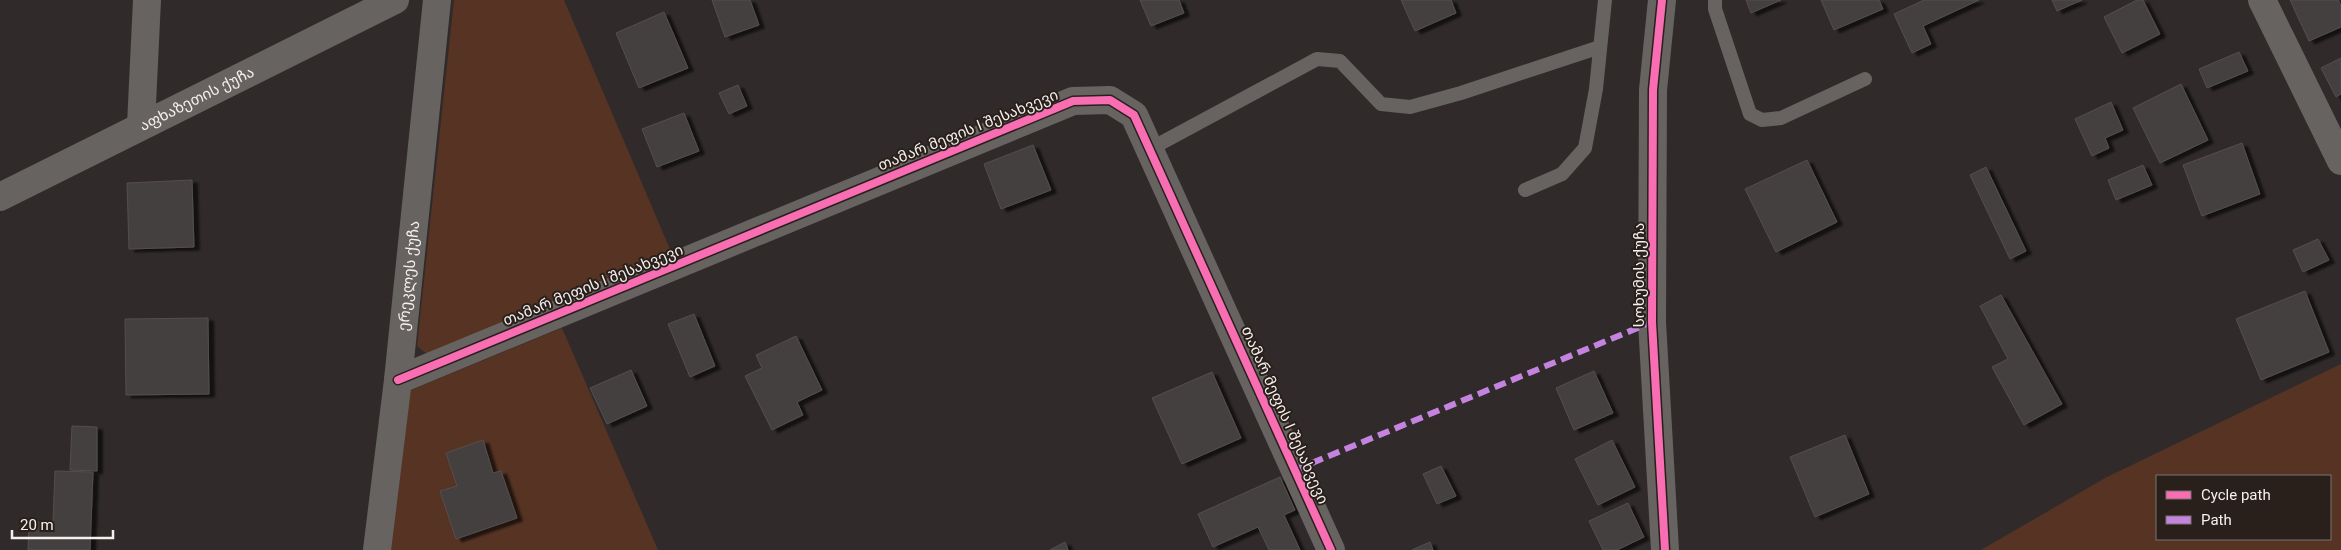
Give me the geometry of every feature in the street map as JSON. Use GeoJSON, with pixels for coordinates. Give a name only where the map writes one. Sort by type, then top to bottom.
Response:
{"type":"FeatureCollection","features":[{"type":"Feature","properties":{"kind":"street"},"geometry":{"type":"LineString","coordinates":[[141,125],[147,0]]}},
{"type":"Feature","properties":{"kind":"street","name":"აფხაზეთის ქუჩა"},"geometry":{"type":"LineString","coordinates":[[0,197],[141,125],[395,0]]}},
{"type":"Feature","properties":{"kind":"street","name":"ერეკლეს ქუჩა"},"geometry":{"type":"LineString","coordinates":[[377,550],[398,380],[437,0]]}},
{"type":"Feature","properties":{"kind":"street","name":"სოხუმის ქუჩა"},"geometry":{"type":"LineString","coordinates":[[1662,0],[1653,90],[1652,322],[1663,549]]}},
{"type":"Feature","properties":{"kind":"street"},"geometry":{"type":"LineString","coordinates":[[2262,0],[2341,161]]}},
{"type":"Feature","properties":{"kind":"street","name":"თამარ მეფის I შესახვევი"},"geometry":{"type":"LineString","coordinates":[[398,380],[1072,101],[1110,100],[1134,115],[1331,550]]}},
{"type":"Feature","properties":{"kind":"lane"},"geometry":{"type":"LineString","coordinates":[[1525,190],[1562,174],[1585,148],[1596,89],[1605,0]]}},
{"type":"Feature","properties":{"kind":"lane"},"geometry":{"type":"LineString","coordinates":[[1715,0],[1715,9],[1750,114],[1762,120],[1781,118],[1865,80]]}},
{"type":"Feature","properties":{"kind":"lane"},"geometry":{"type":"LineString","coordinates":[[1150,149],[1317,59],[1340,61],[1381,104],[1410,108],[1600,47]]}},
{"type":"Feature","properties":{"kind":"shaded area"},"geometry":{"type":"Polygon","coordinates":[[[454,0],[564,0],[672,254],[428,355],[417,346],[454,0]]]}},
{"type":"Feature","properties":{"kind":"shaded area"},"geometry":{"type":"Polygon","coordinates":[[[562,328],[658,550],[388,550],[406,392],[562,328]]]}},
{"type":"Feature","properties":{"kind":"shaded area"},"geometry":{"type":"Polygon","coordinates":[[[2341,364],[2341,550],[1981,550],[2105,478],[2341,364]]]}},
{"type":"Feature","properties":{"kind":"building"},"geometry":{"type":"Polygon","coordinates":[[[712,0],[750,0],[759,25],[725,37],[712,0]]]}},
{"type":"Feature","properties":{"kind":"building"},"geometry":{"type":"Polygon","coordinates":[[[1140,0],[1179,0],[1184,13],[1151,26],[1140,0]]]}},
{"type":"Feature","properties":{"kind":"building"},"geometry":{"type":"Polygon","coordinates":[[[1401,0],[1451,0],[1456,13],[1415,31],[1401,0]]]}},
{"type":"Feature","properties":{"kind":"building"},"geometry":{"type":"Polygon","coordinates":[[[1746,0],[1781,0],[1751,13],[1746,0]]]}},
{"type":"Feature","properties":{"kind":"building"},"geometry":{"type":"Polygon","coordinates":[[[1821,0],[1879,0],[1883,9],[1834,30],[1821,0]]]}},
{"type":"Feature","properties":{"kind":"building"},"geometry":{"type":"Polygon","coordinates":[[[1924,0],[1979,0],[1923,26],[1931,44],[1912,53],[1894,14],[1924,0]]]}},
{"type":"Feature","properties":{"kind":"building"},"geometry":{"type":"Polygon","coordinates":[[[2052,0],[2082,0],[2057,11],[2052,0]]]}},
{"type":"Feature","properties":{"kind":"building"},"geometry":{"type":"Polygon","coordinates":[[[2137,0],[2143,0],[2160,34],[2122,53],[2104,17],[2137,0]]]}},
{"type":"Feature","properties":{"kind":"building"},"geometry":{"type":"Polygon","coordinates":[[[2290,0],[2338,0],[2341,6],[2341,27],[2309,41],[2290,0]]]}},
{"type":"Feature","properties":{"kind":"building"},"geometry":{"type":"Polygon","coordinates":[[[664,12],[688,68],[639,88],[616,33],[664,12]]]}},
{"type":"Feature","properties":{"kind":"building"},"geometry":{"type":"Polygon","coordinates":[[[2239,52],[2248,71],[2207,88],[2199,69],[2239,52]]]}},
{"type":"Feature","properties":{"kind":"building"},"geometry":{"type":"Polygon","coordinates":[[[2341,58],[2341,94],[2336,97],[2321,68],[2341,58]]]}},
{"type":"Feature","properties":{"kind":"building"},"geometry":{"type":"Polygon","coordinates":[[[2181,84],[2208,140],[2160,163],[2133,108],[2181,84]]]}},
{"type":"Feature","properties":{"kind":"building"},"geometry":{"type":"Polygon","coordinates":[[[738,85],[747,106],[729,114],[719,93],[738,85]]]}},
{"type":"Feature","properties":{"kind":"building"},"geometry":{"type":"Polygon","coordinates":[[[2111,102],[2123,130],[2105,138],[2109,148],[2092,156],[2075,119],[2111,102]]]}},
{"type":"Feature","properties":{"kind":"building"},"geometry":{"type":"Polygon","coordinates":[[[684,113],[699,151],[657,167],[642,129],[684,113]]]}},
{"type":"Feature","properties":{"kind":"building"},"geometry":{"type":"Polygon","coordinates":[[[2242,143],[2260,194],[2202,216],[2183,165],[2242,143]]]}},
{"type":"Feature","properties":{"kind":"building"},"geometry":{"type":"Polygon","coordinates":[[[1033,145],[1051,190],[1001,209],[984,164],[1033,145]]]}},
{"type":"Feature","properties":{"kind":"building"},"geometry":{"type":"Polygon","coordinates":[[[1807,160],[1837,222],[1776,252],[1745,189],[1807,160]]]}},
{"type":"Feature","properties":{"kind":"building"},"geometry":{"type":"Polygon","coordinates":[[[2143,165],[2152,185],[2116,200],[2108,180],[2143,165]]]}},
{"type":"Feature","properties":{"kind":"building"},"geometry":{"type":"Polygon","coordinates":[[[1986,167],[2026,251],[2010,259],[1970,175],[1986,167]]]}},
{"type":"Feature","properties":{"kind":"building"},"geometry":{"type":"Polygon","coordinates":[[[192,180],[194,247],[129,249],[127,183],[192,180]]]}},
{"type":"Feature","properties":{"kind":"building"},"geometry":{"type":"Polygon","coordinates":[[[2318,239],[2329,260],[2303,272],[2293,250],[2318,239]]]}},
{"type":"Feature","properties":{"kind":"building"},"geometry":{"type":"Polygon","coordinates":[[[2305,291],[2329,352],[2261,380],[2236,319],[2305,291]]]}},
{"type":"Feature","properties":{"kind":"building"},"geometry":{"type":"Polygon","coordinates":[[[2001,295],[2062,404],[2024,425],[1992,367],[2008,359],[1980,306],[2001,295]]]}},
{"type":"Feature","properties":{"kind":"building"},"geometry":{"type":"Polygon","coordinates":[[[694,314],[715,366],[690,377],[668,324],[694,314]]]}},
{"type":"Feature","properties":{"kind":"building"},"geometry":{"type":"Polygon","coordinates":[[[208,318],[209,394],[126,395],[125,319],[208,318]]]}},
{"type":"Feature","properties":{"kind":"building"},"geometry":{"type":"Polygon","coordinates":[[[796,336],[822,390],[797,402],[803,415],[772,430],[745,376],[762,368],[756,355],[796,336]]]}},
{"type":"Feature","properties":{"kind":"building"},"geometry":{"type":"Polygon","coordinates":[[[631,370],[647,406],[607,424],[590,388],[631,370]]]}},
{"type":"Feature","properties":{"kind":"building"},"geometry":{"type":"Polygon","coordinates":[[[1594,371],[1613,413],[1574,430],[1556,388],[1594,371]]]}},
{"type":"Feature","properties":{"kind":"building"},"geometry":{"type":"Polygon","coordinates":[[[1212,372],[1241,438],[1182,464],[1152,398],[1212,372]]]}},
{"type":"Feature","properties":{"kind":"building"},"geometry":{"type":"Polygon","coordinates":[[[72,426],[97,427],[97,471],[70,470],[72,426]]]}},
{"type":"Feature","properties":{"kind":"building"},"geometry":{"type":"Polygon","coordinates":[[[1845,435],[1869,494],[1815,517],[1790,457],[1845,435]]]}},
{"type":"Feature","properties":{"kind":"building"},"geometry":{"type":"Polygon","coordinates":[[[483,440],[493,473],[501,471],[517,518],[456,539],[440,491],[457,486],[446,453],[483,440]]]}},
{"type":"Feature","properties":{"kind":"building"},"geometry":{"type":"Polygon","coordinates":[[[1612,440],[1635,487],[1598,505],[1575,459],[1612,440]]]}},
{"type":"Feature","properties":{"kind":"building"},"geometry":{"type":"Polygon","coordinates":[[[1441,466],[1456,496],[1437,504],[1423,474],[1441,466]]]}},
{"type":"Feature","properties":{"kind":"building"},"geometry":{"type":"Polygon","coordinates":[[[55,471],[93,472],[90,550],[28,550],[29,522],[53,522],[55,471]]]}},
{"type":"Feature","properties":{"kind":"building"},"geometry":{"type":"Polygon","coordinates":[[[1280,477],[1295,510],[1284,515],[1300,550],[1269,550],[1258,527],[1213,547],[1198,514],[1280,477]]]}},
{"type":"Feature","properties":{"kind":"building"},"geometry":{"type":"Polygon","coordinates":[[[1628,503],[1644,537],[1617,550],[1603,550],[1589,521],[1628,503]]]}},
{"type":"Feature","properties":{"kind":"building"},"geometry":{"type":"Polygon","coordinates":[[[1065,542],[1068,550],[1050,550],[1065,542]]]}},
{"type":"Feature","properties":{"kind":"building"},"geometry":{"type":"Polygon","coordinates":[[[1430,542],[1433,550],[1412,550],[1430,542]]]}},
{"type":"Feature","properties":{"kind":"marked path"},"geometry":{"type":"LineString","coordinates":[[1295,470],[1652,322]]}},
{"type":"Feature","properties":{"kind":"cycle path"},"geometry":{"type":"LineString","coordinates":[[1662,0],[1653,90],[1652,322],[1665,550]]}},
{"type":"Feature","properties":{"kind":"cycle path"},"geometry":{"type":"LineString","coordinates":[[398,380],[1073,101],[1110,100],[1134,115],[1331,550]]}}]}
